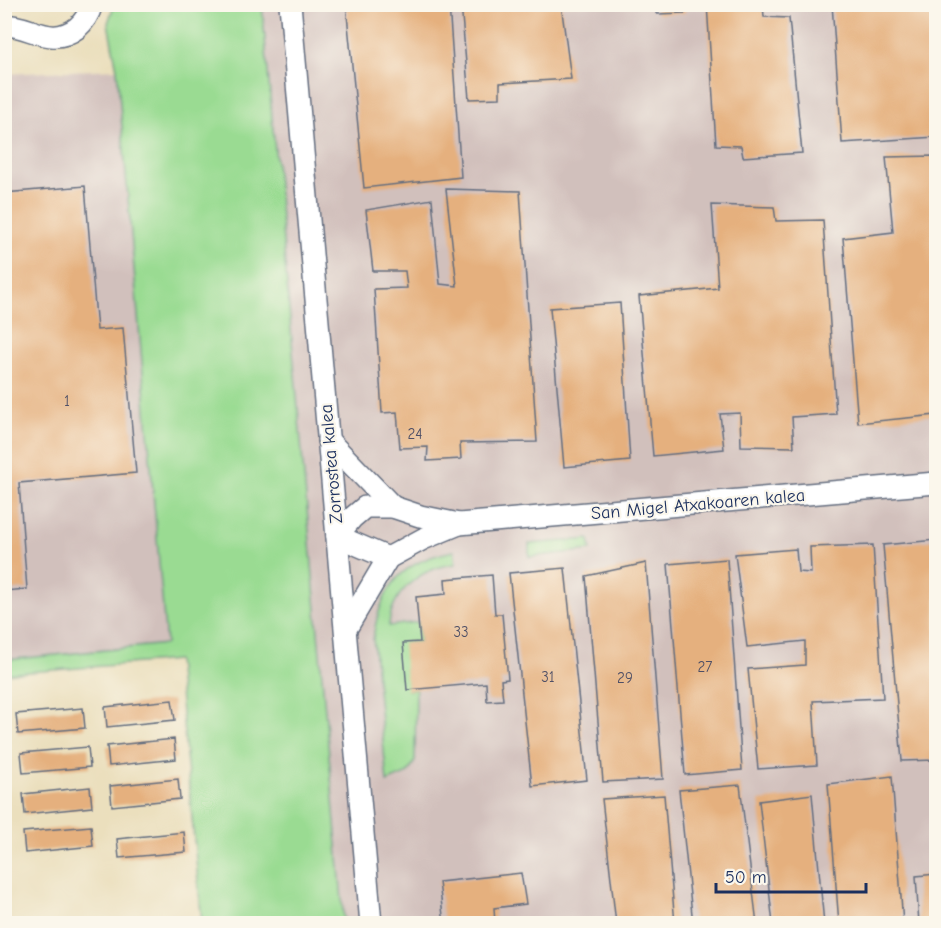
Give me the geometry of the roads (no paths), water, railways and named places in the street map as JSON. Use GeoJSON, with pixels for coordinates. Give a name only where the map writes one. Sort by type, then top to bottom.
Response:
{"type":"FeatureCollection","features":[{"type":"Feature","properties":{"kind":"street"},"geometry":{"type":"LineString","coordinates":[[4,25],[16,25],[46,36],[66,36],[80,25],[90,12],[92,4]]}},
{"type":"Feature","properties":{"kind":"street","name":"Zorrostea kalea"},"geometry":{"type":"LineString","coordinates":[[290,4],[371,924]]}},
{"type":"Feature","properties":{"kind":"street","name":"San Migel Atxakoaren kalea"},"geometry":{"type":"LineString","coordinates":[[328,441],[393,507]]}},
{"type":"Feature","properties":{"kind":"street","name":"San Migel Atxakoaren kalea"},"geometry":{"type":"LineString","coordinates":[[337,536],[365,507],[393,507],[420,516],[459,524],[936,483]]}},
{"type":"Feature","properties":{"kind":"street","name":"San Migel Atxakoaren kalea"},"geometry":{"type":"LineString","coordinates":[[388,558],[423,539],[459,524]]}},
{"type":"Feature","properties":{"kind":"street"},"geometry":{"type":"LineString","coordinates":[[337,536],[388,558],[346,629]]}}]}
